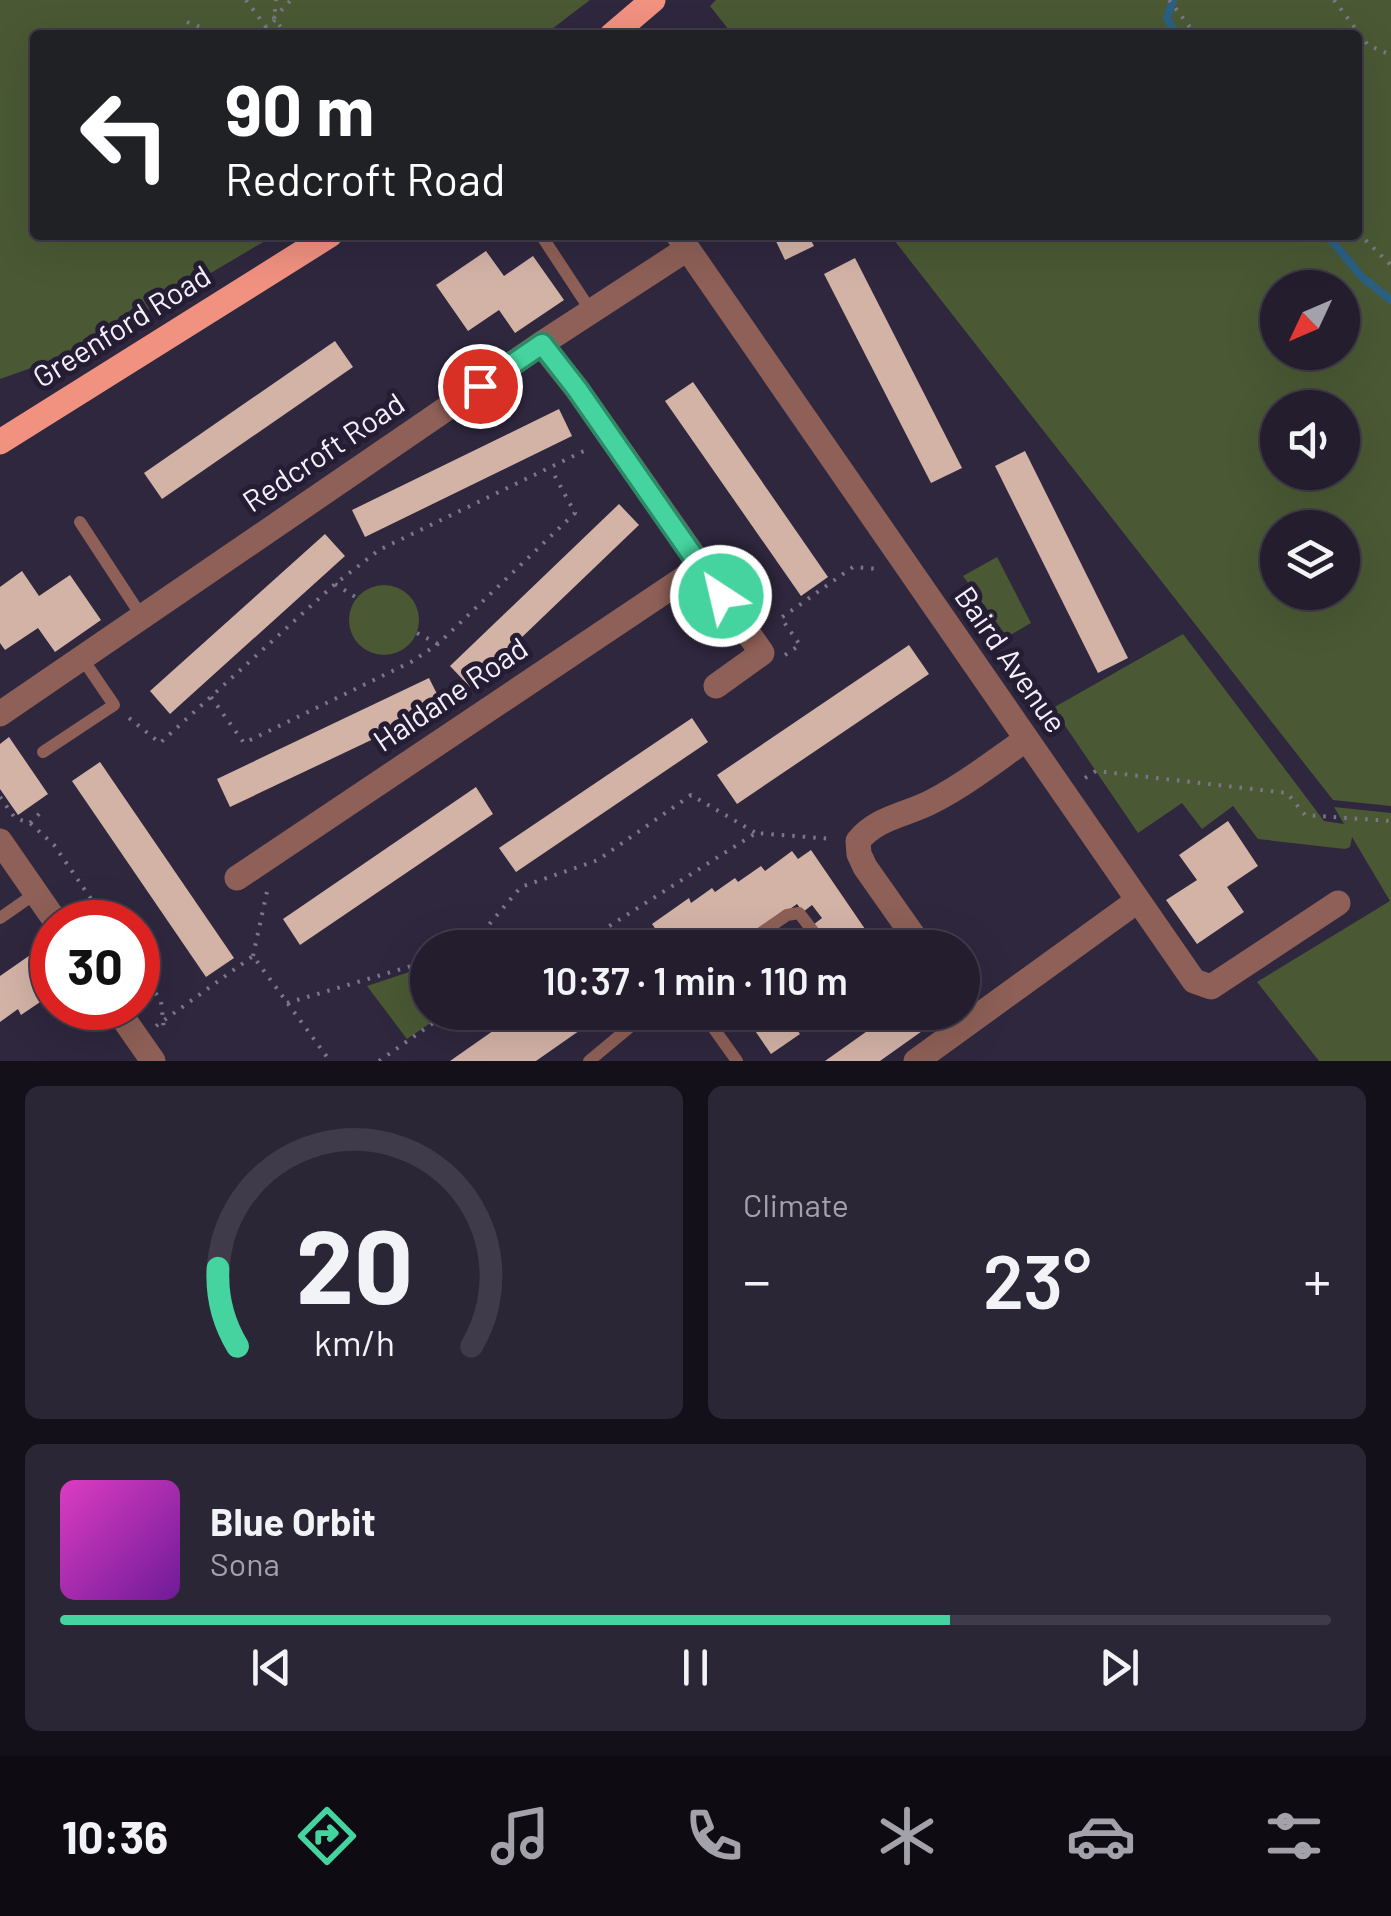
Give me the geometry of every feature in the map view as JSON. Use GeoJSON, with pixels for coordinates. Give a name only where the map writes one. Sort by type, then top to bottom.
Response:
{"type":"FeatureCollection","features":[{"type":"Feature","properties":{"kind":"main road"},"geometry":{"type":"LineString","coordinates":[[618,30],[653,0]]}},
{"type":"Feature","properties":{"kind":"main road","name":"Greenford Road"},"geometry":{"type":"LineString","coordinates":[[0,442],[322,240]]}},
{"type":"Feature","properties":{"kind":"street","name":"Redcroft Road"},"geometry":{"type":"LineString","coordinates":[[0,714],[591,311],[683,242]]}},
{"type":"Feature","properties":{"kind":"street","name":"Baird Avenue"},"geometry":{"type":"LineString","coordinates":[[683,242],[1194,981],[1211,988],[1338,903]]}},
{"type":"Feature","properties":{"kind":"street"},"geometry":{"type":"LineString","coordinates":[[542,344],[762,653],[716,686]]}},
{"type":"Feature","properties":{"kind":"street","name":"Haldane Road"},"geometry":{"type":"LineString","coordinates":[[237,878],[700,567]]}},
{"type":"Feature","properties":{"kind":"street"},"geometry":{"type":"LineString","coordinates":[[910,930],[866,867],[858,841],[879,823],[930,803],[965,783],[1025,740]]}},
{"type":"Feature","properties":{"kind":"street"},"geometry":{"type":"LineString","coordinates":[[0,841],[41,900]]}},
{"type":"Feature","properties":{"kind":"street"},"geometry":{"type":"LineString","coordinates":[[980,1007],[1137,902]]}},
{"type":"Feature","properties":{"kind":"street"},"geometry":{"type":"LineString","coordinates":[[132,1030],[153,1061]]}},
{"type":"Feature","properties":{"kind":"street"},"geometry":{"type":"LineString","coordinates":[[916,1061],[950,1030]]}},
{"type":"Feature","properties":{"kind":"lane"},"geometry":{"type":"LineString","coordinates":[[543,240],[591,311]]}},
{"type":"Feature","properties":{"kind":"lane"},"geometry":{"type":"LineString","coordinates":[[80,522],[142,616]]}},
{"type":"Feature","properties":{"kind":"lane"},"geometry":{"type":"LineString","coordinates":[[43,752],[114,705],[82,658]]}},
{"type":"Feature","properties":{"kind":"lane"},"geometry":{"type":"LineString","coordinates":[[0,918],[36,892]]}},
{"type":"Feature","properties":{"kind":"lane"},"geometry":{"type":"LineString","coordinates":[[768,930],[795,913],[802,914],[813,930]]}},
{"type":"Feature","properties":{"kind":"lane"},"geometry":{"type":"LineString","coordinates":[[589,1061],[626,1030]]}},
{"type":"Feature","properties":{"kind":"lane"},"geometry":{"type":"LineString","coordinates":[[715,1030],[737,1061]]}},
{"type":"Feature","properties":{"kind":"path"},"geometry":{"type":"LineString","coordinates":[[246,0],[266,28]]}},
{"type":"Feature","properties":{"kind":"path"},"geometry":{"type":"LineString","coordinates":[[276,0],[274,18],[282,30]]}},
{"type":"Feature","properties":{"kind":"path"},"geometry":{"type":"LineString","coordinates":[[1169,0],[1192,30]]}},
{"type":"Feature","properties":{"kind":"path"},"geometry":{"type":"LineString","coordinates":[[1334,0],[1357,30]]}},
{"type":"Feature","properties":{"kind":"path"},"geometry":{"type":"LineString","coordinates":[[263,30],[290,1]]}},
{"type":"Feature","properties":{"kind":"path"},"geometry":{"type":"LineString","coordinates":[[187,22],[209,30]]}},
{"type":"Feature","properties":{"kind":"path"},"geometry":{"type":"LineString","coordinates":[[1362,36],[1368,44],[1391,55]]}},
{"type":"Feature","properties":{"kind":"path"},"geometry":{"type":"LineString","coordinates":[[1362,237],[1391,265]]}},
{"type":"Feature","properties":{"kind":"path"},"geometry":{"type":"LineString","coordinates":[[114,705],[160,743],[335,584],[379,550],[609,436]]}},
{"type":"Feature","properties":{"kind":"path"},"geometry":{"type":"LineString","coordinates":[[211,697],[244,743],[411,662],[438,644],[575,513],[550,468]]}},
{"type":"Feature","properties":{"kind":"path"},"geometry":{"type":"LineString","coordinates":[[762,653],[785,655],[800,645],[781,618],[853,567],[909,571]]}},
{"type":"Feature","properties":{"kind":"path"},"geometry":{"type":"LineString","coordinates":[[335,584],[357,598]]}},
{"type":"Feature","properties":{"kind":"path"},"geometry":{"type":"LineString","coordinates":[[417,633],[438,644]]}},
{"type":"Feature","properties":{"kind":"path"},"geometry":{"type":"LineString","coordinates":[[1063,792],[1096,771],[1288,793],[1305,815],[1391,822]]}},
{"type":"Feature","properties":{"kind":"path"},"geometry":{"type":"LineString","coordinates":[[485,930],[522,887],[598,860],[691,795],[756,834],[858,841]]}},
{"type":"Feature","properties":{"kind":"path"},"geometry":{"type":"LineString","coordinates":[[0,798],[14,818],[30,823],[54,845],[92,900]]}},
{"type":"Feature","properties":{"kind":"path"},"geometry":{"type":"LineString","coordinates":[[30,823],[42,812]]}},
{"type":"Feature","properties":{"kind":"path"},"geometry":{"type":"LineString","coordinates":[[603,930],[756,834]]}},
{"type":"Feature","properties":{"kind":"path"},"geometry":{"type":"LineString","coordinates":[[138,1039],[254,956],[276,852]]}},
{"type":"Feature","properties":{"kind":"path"},"geometry":{"type":"LineString","coordinates":[[254,956],[330,1061]]}},
{"type":"Feature","properties":{"kind":"path"},"geometry":{"type":"LineString","coordinates":[[288,1003],[410,966]]}},
{"type":"Feature","properties":{"kind":"path"},"geometry":{"type":"LineString","coordinates":[[160,1000],[164,1033]]}},
{"type":"Feature","properties":{"kind":"path"},"geometry":{"type":"LineString","coordinates":[[379,1061],[424,1030]]}},
{"type":"Feature","properties":{"kind":"green space"},"geometry":{"type":"Polygon","coordinates":[[[0,0],[590,0],[551,30],[30,30],[30,240],[267,240],[79,351],[0,379],[0,0]]]}},
{"type":"Feature","properties":{"kind":"green space"},"geometry":{"type":"Polygon","coordinates":[[[716,0],[1391,0],[1391,806],[1333,800],[894,240],[1362,240],[1362,30],[729,30],[710,6],[716,0]]]}},
{"type":"Feature","properties":{"kind":"green space"},"geometry":{"type":"Polygon","coordinates":[[[997,557],[1031,623],[1007,637],[963,576],[997,557]]]}},
{"type":"Feature","properties":{"kind":"green space"},"geometry":{"type":"Polygon","coordinates":[[[384,585],[409,595],[419,620],[409,645],[384,655],[359,645],[349,620],[359,595],[384,585]]]}},
{"type":"Feature","properties":{"kind":"green space"},"geometry":{"type":"Polygon","coordinates":[[[1183,634],[1324,821],[1344,824],[1334,807],[1391,813],[1391,1061],[1319,1061],[1257,982],[1390,901],[1352,837],[1350,847],[1345,849],[1258,839],[1233,806],[1202,829],[1182,803],[1138,833],[1053,708],[1183,634]]]}},
{"type":"Feature","properties":{"kind":"green space"},"geometry":{"type":"Polygon","coordinates":[[[410,972],[410,1030],[420,1030],[407,1039],[367,986],[410,972]]]}},
{"type":"Feature","properties":{"kind":"building"},"geometry":{"type":"Polygon","coordinates":[[[775,240],[811,240],[814,246],[785,260],[775,240]]]}},
{"type":"Feature","properties":{"kind":"building"},"geometry":{"type":"Polygon","coordinates":[[[486,251],[504,276],[533,256],[564,300],[515,333],[499,310],[468,331],[436,285],[486,251]]]}},
{"type":"Feature","properties":{"kind":"building"},"geometry":{"type":"Polygon","coordinates":[[[855,258],[962,468],[931,483],[824,274],[855,258]]]}},
{"type":"Feature","properties":{"kind":"building"},"geometry":{"type":"Polygon","coordinates":[[[335,341],[353,367],[162,499],[144,473],[335,341]]]}},
{"type":"Feature","properties":{"kind":"building"},"geometry":{"type":"Polygon","coordinates":[[[693,382],[828,577],[801,596],[665,401],[693,382]]]}},
{"type":"Feature","properties":{"kind":"building"},"geometry":{"type":"Polygon","coordinates":[[[559,409],[572,436],[365,537],[352,510],[559,409]]]}},
{"type":"Feature","properties":{"kind":"building"},"geometry":{"type":"Polygon","coordinates":[[[1025,451],[1128,658],[1098,673],[995,466],[1025,451]]]}},
{"type":"Feature","properties":{"kind":"building"},"geometry":{"type":"Polygon","coordinates":[[[619,504],[639,525],[470,687],[450,666],[619,504]]]}},
{"type":"Feature","properties":{"kind":"building"},"geometry":{"type":"Polygon","coordinates":[[[325,534],[345,556],[170,714],[150,691],[325,534]]]}},
{"type":"Feature","properties":{"kind":"building"},"geometry":{"type":"Polygon","coordinates":[[[22,571],[39,596],[70,575],[101,620],[55,652],[38,628],[5,650],[0,643],[0,587],[22,571]]]}},
{"type":"Feature","properties":{"kind":"building"},"geometry":{"type":"Polygon","coordinates":[[[909,645],[929,674],[737,804],[717,775],[909,645]]]}},
{"type":"Feature","properties":{"kind":"building"},"geometry":{"type":"Polygon","coordinates":[[[429,678],[443,706],[230,807],[217,779],[429,678]]]}},
{"type":"Feature","properties":{"kind":"building"},"geometry":{"type":"Polygon","coordinates":[[[692,718],[708,742],[516,872],[499,848],[692,718]]]}},
{"type":"Feature","properties":{"kind":"building"},"geometry":{"type":"Polygon","coordinates":[[[9,737],[48,794],[18,815],[0,789],[0,744],[9,737]]]}},
{"type":"Feature","properties":{"kind":"building"},"geometry":{"type":"Polygon","coordinates":[[[100,762],[234,958],[206,977],[160,910],[160,900],[153,900],[72,781],[100,762]]]}},
{"type":"Feature","properties":{"kind":"building"},"geometry":{"type":"Polygon","coordinates":[[[476,787],[493,814],[300,945],[283,919],[476,787]]]}},
{"type":"Feature","properties":{"kind":"building"},"geometry":{"type":"Polygon","coordinates":[[[1228,821],[1258,866],[1227,887],[1244,912],[1197,944],[1166,900],[1197,880],[1179,855],[1228,821]]]}},
{"type":"Feature","properties":{"kind":"building"},"geometry":{"type":"Polygon","coordinates":[[[811,850],[866,930],[816,930],[813,925],[822,918],[812,905],[803,912],[797,904],[761,930],[656,930],[652,924],[689,898],[691,903],[712,888],[715,892],[735,878],[738,882],[761,866],[765,871],[792,851],[798,859],[811,850]]]}},
{"type":"Feature","properties":{"kind":"building"},"geometry":{"type":"Polygon","coordinates":[[[30,955],[30,1009],[21,1015],[18,1009],[0,1022],[0,976],[30,955]]]}},
{"type":"Feature","properties":{"kind":"building"},"geometry":{"type":"Polygon","coordinates":[[[494,1030],[580,1030],[536,1061],[450,1061],[494,1030]]]}},
{"type":"Feature","properties":{"kind":"building"},"geometry":{"type":"Polygon","coordinates":[[[754,1030],[797,1030],[800,1034],[771,1054],[754,1030]]]}},
{"type":"Feature","properties":{"kind":"building"},"geometry":{"type":"Polygon","coordinates":[[[869,1030],[924,1030],[880,1061],[825,1061],[869,1030]]]}},
{"type":"Feature","properties":{"kind":"waterway"},"geometry":{"type":"LineString","coordinates":[[1173,0],[1167,18],[1173,30]]}},
{"type":"Feature","properties":{"kind":"waterway"},"geometry":{"type":"LineString","coordinates":[[1331,240],[1362,277],[1391,300]]}},
{"type":"Feature","properties":{"kind":"route"},"geometry":{"type":"LineString","coordinates":[[480,386],[542,344],[721,596]]}}]}
